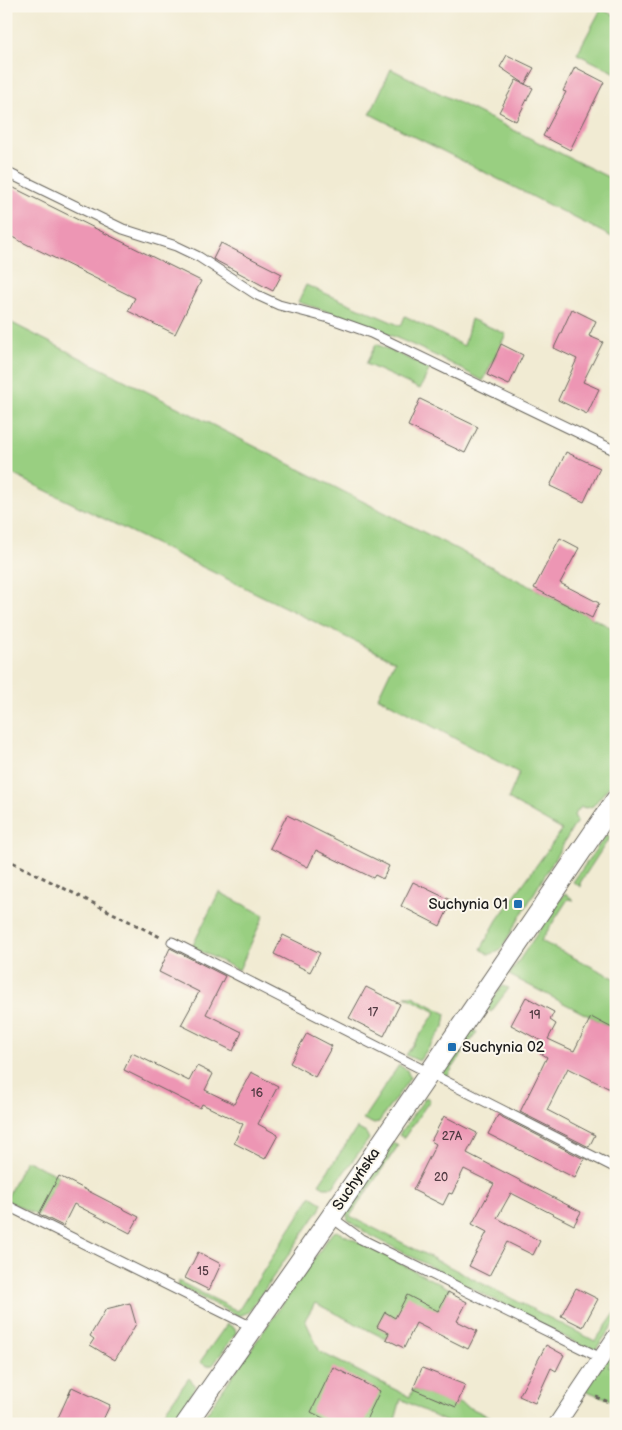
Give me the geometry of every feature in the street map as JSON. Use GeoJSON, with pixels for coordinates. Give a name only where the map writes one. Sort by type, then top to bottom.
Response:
{"type":"FeatureCollection","features":[{"type":"Feature","properties":{"kind":"street","name":"Suchyńska"},"geometry":{"type":"LineString","coordinates":[[186,1424],[252,1327],[331,1217],[616,800]]}},
{"type":"Feature","properties":{"kind":"street"},"geometry":{"type":"LineString","coordinates":[[557,1424],[616,1336]]}},
{"type":"Feature","properties":{"kind":"lane"},"geometry":{"type":"LineString","coordinates":[[6,172],[123,229],[176,246],[199,257],[258,294],[280,305],[329,318],[371,333],[616,451]]}},
{"type":"Feature","properties":{"kind":"lane"},"geometry":{"type":"LineString","coordinates":[[172,942],[616,1168]]}},
{"type":"Feature","properties":{"kind":"lane"},"geometry":{"type":"LineString","coordinates":[[6,1205],[252,1327]]}},
{"type":"Feature","properties":{"kind":"lane"},"geometry":{"type":"LineString","coordinates":[[331,1217],[361,1239],[601,1358]]}},
{"type":"Feature","properties":{"kind":"path"},"geometry":{"type":"LineString","coordinates":[[6,859],[172,942]]}},
{"type":"Feature","properties":{"kind":"green space"},"geometry":{"type":"Polygon","coordinates":[[[601,9],[616,16],[616,73],[577,54],[601,9]]]}},
{"type":"Feature","properties":{"kind":"green space"},"geometry":{"type":"Polygon","coordinates":[[[391,69],[616,181],[616,239],[370,114],[391,69]]]}},
{"type":"Feature","properties":{"kind":"green space"},"geometry":{"type":"Polygon","coordinates":[[[306,285],[401,326],[405,316],[464,346],[471,319],[506,334],[483,381],[439,357],[393,336],[298,302],[306,285]]]}},
{"type":"Feature","properties":{"kind":"green space"},"geometry":{"type":"Polygon","coordinates":[[[6,320],[616,630],[616,778],[593,806],[581,807],[574,815],[577,821],[501,949],[489,955],[481,949],[497,920],[562,830],[508,799],[519,773],[378,697],[395,661],[6,471],[6,320]]]}},
{"type":"Feature","properties":{"kind":"green space"},"geometry":{"type":"Polygon","coordinates":[[[376,344],[430,368],[420,389],[366,364],[376,344]]]}},
{"type":"Feature","properties":{"kind":"green space"},"geometry":{"type":"Polygon","coordinates":[[[606,835],[610,837],[580,883],[581,887],[573,882],[606,835]]]}},
{"type":"Feature","properties":{"kind":"green space"},"geometry":{"type":"Polygon","coordinates":[[[219,892],[264,915],[239,970],[192,947],[219,892]]]}},
{"type":"Feature","properties":{"kind":"green space"},"geometry":{"type":"Polygon","coordinates":[[[565,893],[574,900],[568,899],[541,941],[616,979],[616,1030],[509,975],[565,893]]]}},
{"type":"Feature","properties":{"kind":"green space"},"geometry":{"type":"Polygon","coordinates":[[[502,986],[509,988],[491,1012],[486,1009],[502,986]]]}},
{"type":"Feature","properties":{"kind":"green space"},"geometry":{"type":"Polygon","coordinates":[[[405,996],[413,996],[446,1014],[444,1027],[419,1061],[406,1055],[436,1012],[405,996]]]}},
{"type":"Feature","properties":{"kind":"green space"},"geometry":{"type":"Polygon","coordinates":[[[472,1029],[477,1032],[446,1078],[440,1075],[472,1029]]]}},
{"type":"Feature","properties":{"kind":"green space"},"geometry":{"type":"Polygon","coordinates":[[[399,1065],[407,1070],[410,1078],[378,1123],[374,1124],[363,1119],[399,1065]]]}},
{"type":"Feature","properties":{"kind":"green space"},"geometry":{"type":"Polygon","coordinates":[[[426,1097],[430,1100],[404,1138],[399,1135],[426,1097]]]}},
{"type":"Feature","properties":{"kind":"green space"},"geometry":{"type":"Polygon","coordinates":[[[357,1128],[366,1133],[369,1139],[333,1187],[324,1187],[319,1184],[357,1128]]]}},
{"type":"Feature","properties":{"kind":"green space"},"geometry":{"type":"Polygon","coordinates":[[[393,1143],[398,1146],[350,1216],[595,1341],[616,1312],[616,1321],[594,1352],[368,1234],[348,1220],[346,1211],[393,1143]]]}},
{"type":"Feature","properties":{"kind":"green space"},"geometry":{"type":"Polygon","coordinates":[[[25,1160],[59,1176],[38,1216],[6,1200],[25,1160]]]}},
{"type":"Feature","properties":{"kind":"green space"},"geometry":{"type":"Polygon","coordinates":[[[311,1196],[322,1203],[320,1209],[249,1312],[239,1316],[177,1286],[178,1281],[238,1311],[311,1196]]]}},
{"type":"Feature","properties":{"kind":"green space"},"geometry":{"type":"Polygon","coordinates":[[[337,1231],[450,1289],[438,1311],[395,1318],[385,1312],[378,1327],[389,1333],[386,1339],[315,1303],[305,1320],[320,1352],[410,1397],[413,1389],[456,1406],[458,1402],[505,1424],[450,1424],[401,1399],[394,1424],[199,1424],[332,1233],[337,1231]]]}},
{"type":"Feature","properties":{"kind":"green space"},"geometry":{"type":"Polygon","coordinates":[[[227,1324],[235,1328],[236,1333],[213,1365],[207,1366],[200,1362],[227,1324]]]}},
{"type":"Feature","properties":{"kind":"green space"},"geometry":{"type":"Polygon","coordinates":[[[608,1356],[613,1359],[608,1366],[616,1370],[616,1402],[584,1390],[608,1356]]]}},
{"type":"Feature","properties":{"kind":"green space"},"geometry":{"type":"Polygon","coordinates":[[[189,1378],[196,1386],[178,1417],[173,1419],[163,1414],[189,1378]]]}},
{"type":"Feature","properties":{"kind":"building"},"geometry":{"type":"Polygon","coordinates":[[[507,55],[534,68],[525,84],[500,67],[507,55]]]}},
{"type":"Feature","properties":{"kind":"building"},"geometry":{"type":"Polygon","coordinates":[[[575,67],[604,82],[570,150],[543,136],[566,92],[563,91],[575,67]]]}},
{"type":"Feature","properties":{"kind":"building"},"geometry":{"type":"Polygon","coordinates":[[[516,80],[533,88],[516,121],[499,112],[516,80]]]}},
{"type":"Feature","properties":{"kind":"building"},"geometry":{"type":"Polygon","coordinates":[[[6,184],[201,281],[175,334],[128,311],[135,298],[6,234],[6,184]]]}},
{"type":"Feature","properties":{"kind":"building"},"geometry":{"type":"Polygon","coordinates":[[[221,243],[282,274],[273,291],[213,259],[221,243]]]}},
{"type":"Feature","properties":{"kind":"building"},"geometry":{"type":"Polygon","coordinates":[[[572,309],[596,321],[589,336],[603,342],[583,382],[599,389],[587,414],[558,400],[577,359],[554,348],[572,309]]]}},
{"type":"Feature","properties":{"kind":"building"},"geometry":{"type":"Polygon","coordinates":[[[501,344],[523,355],[509,385],[487,375],[501,344]]]}},
{"type":"Feature","properties":{"kind":"building"},"geometry":{"type":"Polygon","coordinates":[[[420,399],[478,427],[465,453],[408,426],[420,399]]]}},
{"type":"Feature","properties":{"kind":"building"},"geometry":{"type":"Polygon","coordinates":[[[566,452],[600,468],[584,502],[550,486],[566,452]]]}},
{"type":"Feature","properties":{"kind":"building"},"geometry":{"type":"Polygon","coordinates":[[[560,538],[579,548],[560,583],[599,603],[592,618],[534,588],[560,538]]]}},
{"type":"Feature","properties":{"kind":"building"},"geometry":{"type":"Polygon","coordinates":[[[287,815],[389,866],[383,879],[375,875],[373,878],[316,850],[308,867],[270,848],[287,815]]]}},
{"type":"Feature","properties":{"kind":"building"},"geometry":{"type":"Polygon","coordinates":[[[413,882],[452,901],[440,926],[401,906],[413,882]]]}},
{"type":"Feature","properties":{"kind":"building"},"geometry":{"type":"Polygon","coordinates":[[[283,935],[320,953],[310,972],[274,954],[283,935]]]}},
{"type":"Feature","properties":{"kind":"building"},"geometry":{"type":"Polygon","coordinates":[[[170,948],[225,976],[206,1014],[242,1032],[233,1051],[181,1025],[199,992],[159,972],[170,948]]]}},
{"type":"Feature","properties":{"kind":"building"},"geometry":{"type":"Polygon","coordinates":[[[366,987],[400,1004],[384,1036],[349,1018],[366,987]]]}},
{"type":"Feature","properties":{"kind":"building"},"geometry":{"type":"Polygon","coordinates":[[[526,997],[554,1012],[550,1020],[556,1024],[548,1039],[574,1051],[591,1017],[616,1030],[616,1092],[568,1068],[547,1110],[595,1135],[589,1147],[520,1112],[547,1057],[537,1051],[543,1042],[511,1025],[526,997]]]}},
{"type":"Feature","properties":{"kind":"building"},"geometry":{"type":"Polygon","coordinates":[[[307,1033],[332,1046],[315,1077],[290,1063],[307,1033]]]}},
{"type":"Feature","properties":{"kind":"building"},"geometry":{"type":"Polygon","coordinates":[[[132,1053],[189,1081],[197,1066],[213,1074],[205,1090],[234,1104],[251,1072],[278,1086],[258,1124],[278,1135],[265,1159],[234,1143],[243,1124],[202,1104],[200,1108],[124,1070],[132,1053]]]}},
{"type":"Feature","properties":{"kind":"building"},"geometry":{"type":"Polygon","coordinates":[[[498,1115],[584,1159],[575,1178],[488,1134],[498,1115]]]}},
{"type":"Feature","properties":{"kind":"building"},"geometry":{"type":"Polygon","coordinates":[[[444,1116],[477,1133],[467,1153],[581,1212],[574,1225],[511,1193],[497,1218],[540,1241],[533,1255],[507,1242],[489,1276],[469,1266],[487,1232],[472,1224],[494,1184],[464,1169],[452,1194],[449,1193],[443,1205],[413,1190],[436,1144],[431,1141],[444,1116]]]}},
{"type":"Feature","properties":{"kind":"building"},"geometry":{"type":"Polygon","coordinates":[[[59,1176],[139,1217],[130,1233],[74,1204],[63,1226],[39,1214],[59,1176]]]}},
{"type":"Feature","properties":{"kind":"building"},"geometry":{"type":"Polygon","coordinates":[[[198,1252],[221,1264],[209,1290],[185,1278],[198,1252]]]}},
{"type":"Feature","properties":{"kind":"building"},"geometry":{"type":"Polygon","coordinates":[[[576,1288],[598,1299],[583,1327],[561,1316],[576,1288]]]}},
{"type":"Feature","properties":{"kind":"building"},"geometry":{"type":"Polygon","coordinates":[[[448,1292],[467,1302],[457,1321],[477,1331],[468,1349],[416,1323],[404,1348],[386,1339],[389,1333],[377,1327],[385,1312],[395,1318],[407,1295],[438,1311],[448,1292]]]}},
{"type":"Feature","properties":{"kind":"building"},"geometry":{"type":"Polygon","coordinates":[[[130,1303],[136,1324],[115,1360],[90,1345],[94,1339],[90,1336],[106,1309],[130,1303]]]}},
{"type":"Feature","properties":{"kind":"building"},"geometry":{"type":"Polygon","coordinates":[[[546,1345],[564,1355],[556,1371],[551,1368],[535,1403],[519,1396],[546,1345]]]}},
{"type":"Feature","properties":{"kind":"building"},"geometry":{"type":"Polygon","coordinates":[[[333,1367],[380,1391],[364,1424],[335,1424],[311,1412],[333,1367]]]}},
{"type":"Feature","properties":{"kind":"building"},"geometry":{"type":"Polygon","coordinates":[[[422,1368],[465,1385],[456,1407],[413,1389],[422,1368]]]}},
{"type":"Feature","properties":{"kind":"building"},"geometry":{"type":"Polygon","coordinates":[[[72,1387],[110,1405],[101,1424],[65,1424],[57,1420],[72,1387]]]}},
{"type":"Feature","properties":{"kind":"place","name":"Suchynia 01"},"geometry":{"type":"Point","coordinates":[518,904]}},
{"type":"Feature","properties":{"kind":"place","name":"Suchynia 02"},"geometry":{"type":"Point","coordinates":[452,1047]}}]}
